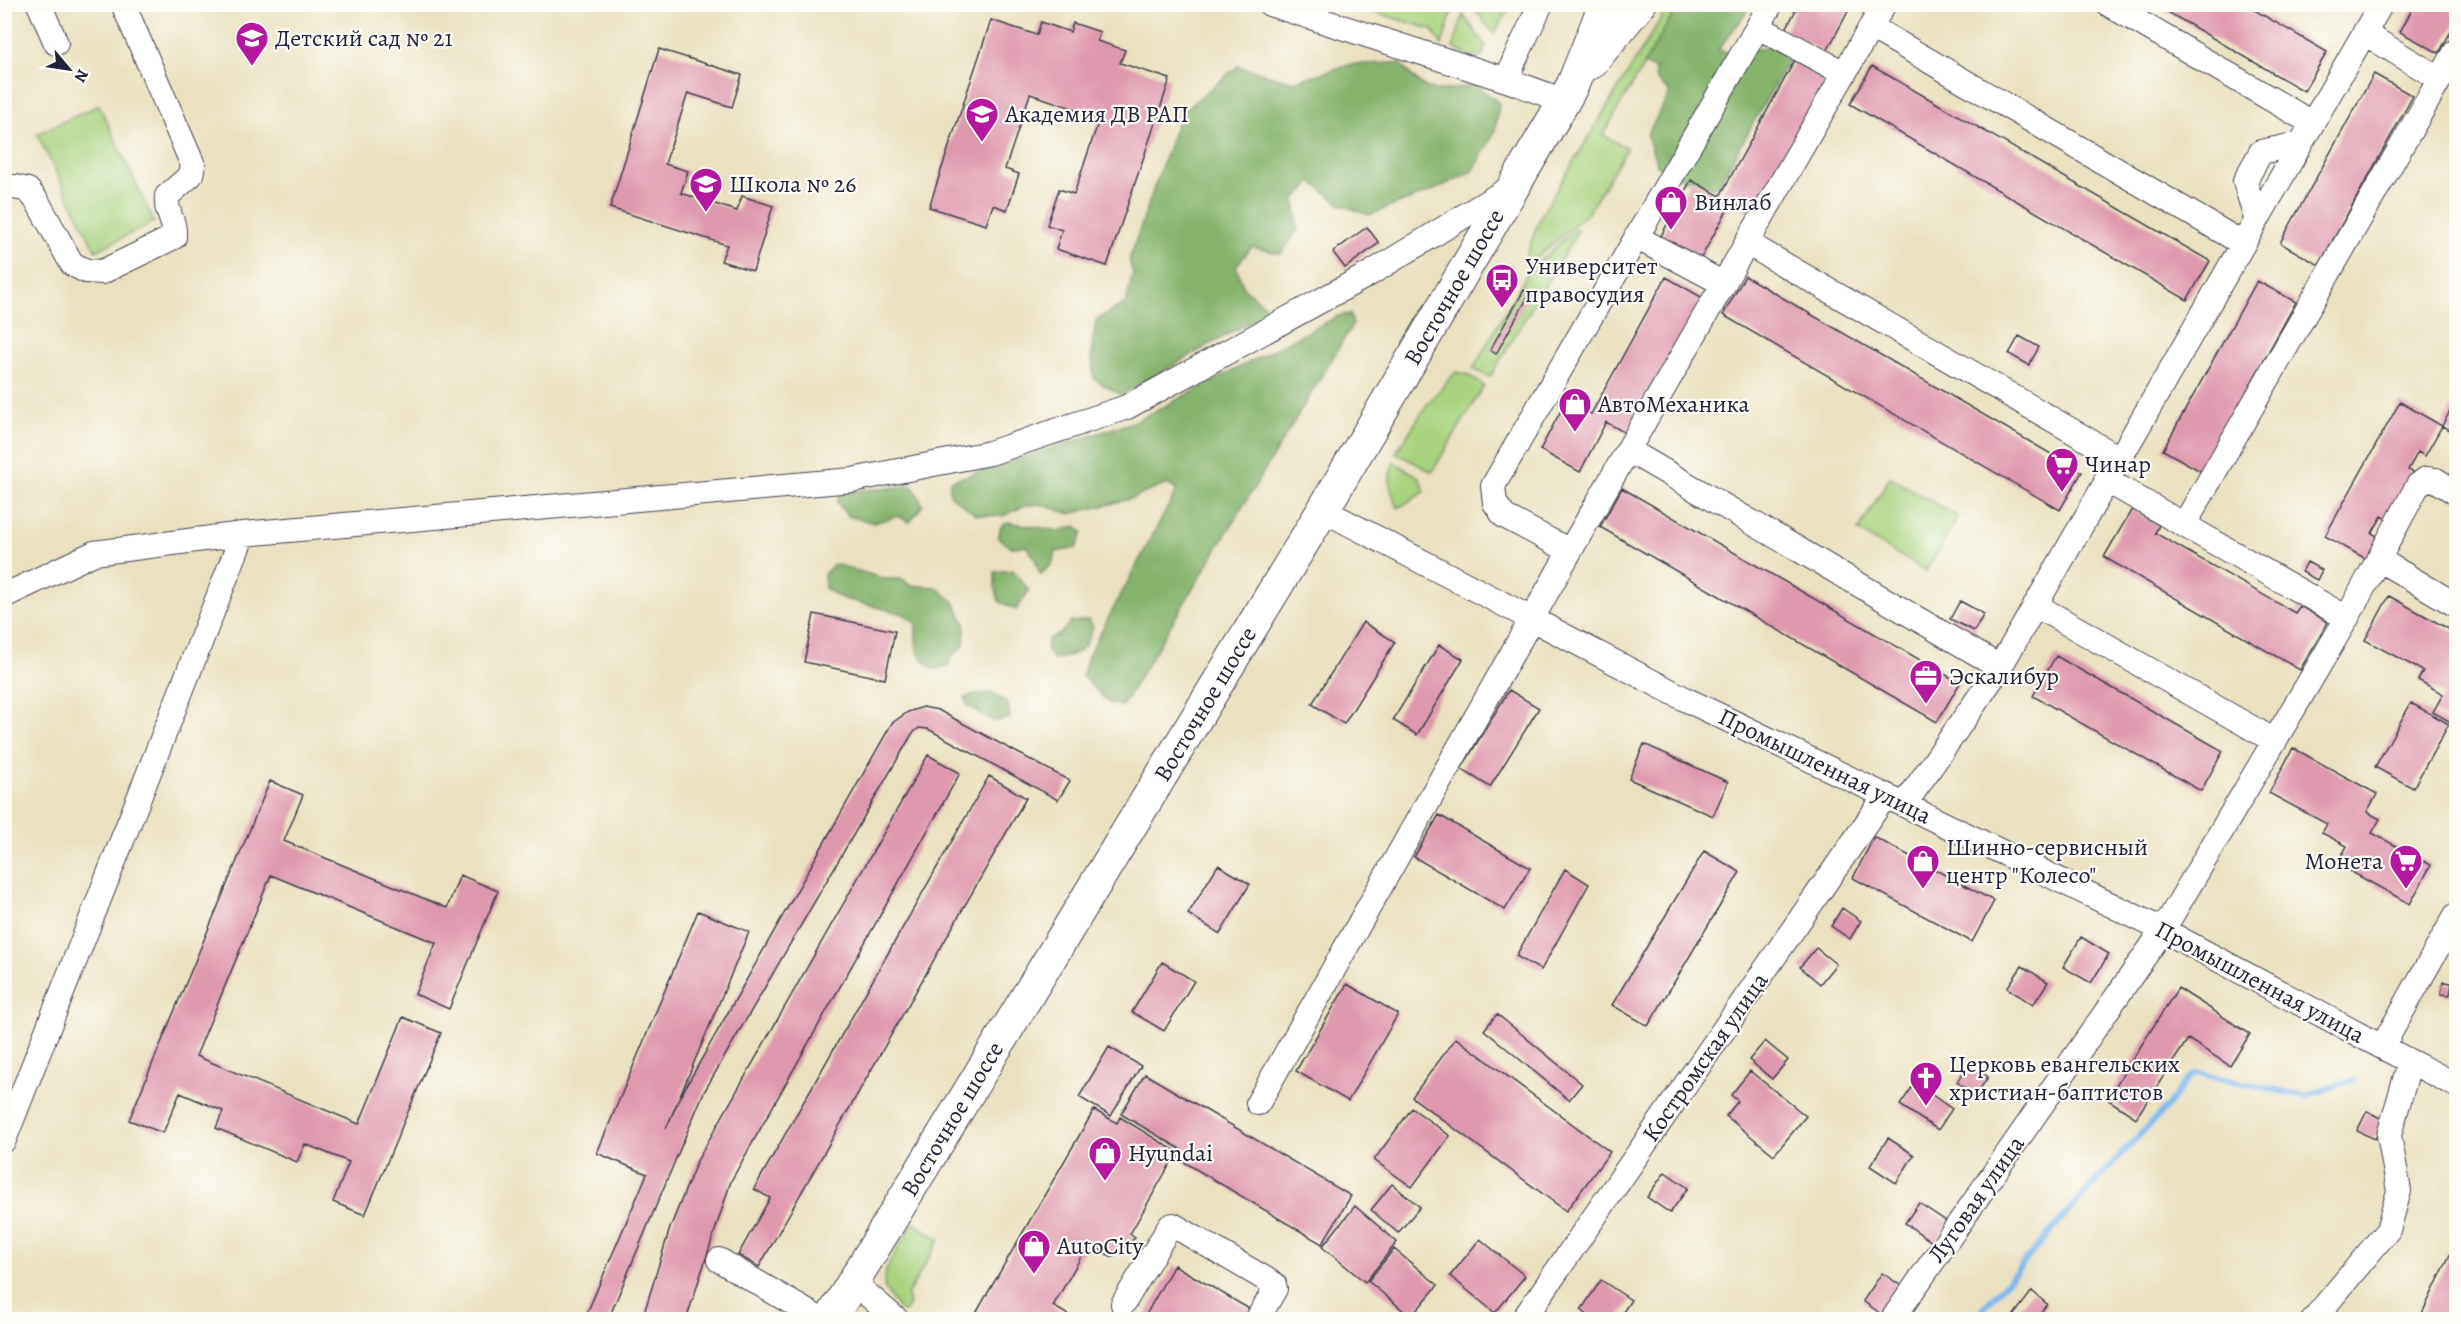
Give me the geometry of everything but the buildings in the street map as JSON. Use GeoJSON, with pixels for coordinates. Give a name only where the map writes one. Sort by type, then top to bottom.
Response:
{"type":"FeatureCollection","features":[{"type":"Feature","properties":{"kind":"main road"},"geometry":{"type":"LineString","coordinates":[[1568,92],[1605,4]]}},
{"type":"Feature","properties":{"kind":"main road"},"geometry":{"type":"LineString","coordinates":[[1568,92],[1640,4]]}},
{"type":"Feature","properties":{"kind":"main road","name":"Восточное шоссе"},"geometry":{"type":"LineString","coordinates":[[830,1320],[1323,510],[1568,92]]}},
{"type":"Feature","properties":{"kind":"street"},"geometry":{"type":"LineString","coordinates":[[39,4],[56,43]]}},
{"type":"Feature","properties":{"kind":"street"},"geometry":{"type":"LineString","coordinates":[[4,188],[15,187],[27,190],[37,201],[72,264],[86,271],[102,272],[159,247],[174,237],[176,227],[165,208],[167,196],[191,175],[193,165],[123,4]]}},
{"type":"Feature","properties":{"kind":"street"},"geometry":{"type":"LineString","coordinates":[[1270,4],[1507,80],[1568,92]]}},
{"type":"Feature","properties":{"kind":"street"},"geometry":{"type":"LineString","coordinates":[[1507,80],[1540,4]]}},
{"type":"Feature","properties":{"kind":"street"},"geometry":{"type":"LineString","coordinates":[[1570,551],[1504,516],[1495,503],[1493,486],[1771,4]]}},
{"type":"Feature","properties":{"kind":"street"},"geometry":{"type":"LineString","coordinates":[[1258,1103],[1570,551],[1884,4]]}},
{"type":"Feature","properties":{"kind":"street"},"geometry":{"type":"LineString","coordinates":[[2108,4],[2312,123]]}},
{"type":"Feature","properties":{"kind":"street","name":"Костромская улица"},"geometry":{"type":"LineString","coordinates":[[1523,1320],[1895,799],[2000,667],[2380,4]]}},
{"type":"Feature","properties":{"kind":"street"},"geometry":{"type":"LineString","coordinates":[[1758,27],[1844,73]]}},
{"type":"Feature","properties":{"kind":"street"},"geometry":{"type":"LineString","coordinates":[[1871,27],[2242,243]]}},
{"type":"Feature","properties":{"kind":"street"},"geometry":{"type":"LineString","coordinates":[[2364,33],[2440,79]]}},
{"type":"Feature","properties":{"kind":"street"},"geometry":{"type":"LineString","coordinates":[[2184,525],[2457,51]]}},
{"type":"Feature","properties":{"kind":"street"},"geometry":{"type":"LineString","coordinates":[[4,596],[94,554],[243,534],[852,480],[990,453],[1127,407],[1371,273],[1513,186]]}},
{"type":"Feature","properties":{"kind":"street"},"geometry":{"type":"LineString","coordinates":[[1636,237],[1724,284]]}},
{"type":"Feature","properties":{"kind":"street"},"geometry":{"type":"LineString","coordinates":[[1747,243],[2119,458]]}},
{"type":"Feature","properties":{"kind":"street"},"geometry":{"type":"LineString","coordinates":[[1628,450],[2000,667]]}},
{"type":"Feature","properties":{"kind":"street","name":"Луговая улица"},"geometry":{"type":"LineString","coordinates":[[1892,1320],[2163,930],[2347,618],[2418,484],[2426,479],[2436,480],[2457,493]]}},
{"type":"Feature","properties":{"kind":"street"},"geometry":{"type":"LineString","coordinates":[[2106,480],[2347,618]]}},
{"type":"Feature","properties":{"kind":"street","name":"Промышленная улица"},"geometry":{"type":"LineString","coordinates":[[1323,510],[1685,699],[2163,930],[2457,1085]]}},
{"type":"Feature","properties":{"kind":"street"},"geometry":{"type":"LineString","coordinates":[[4,1140],[243,534]]}},
{"type":"Feature","properties":{"kind":"street"},"geometry":{"type":"LineString","coordinates":[[2379,559],[2457,605]]}},
{"type":"Feature","properties":{"kind":"street"},"geometry":{"type":"LineString","coordinates":[[2035,605],[2274,741]]}},
{"type":"Feature","properties":{"kind":"street"},"geometry":{"type":"LineString","coordinates":[[2382,1047],[2457,915]]}},
{"type":"Feature","properties":{"kind":"street"},"geometry":{"type":"LineString","coordinates":[[2313,1320],[2388,1230],[2399,1191],[2389,1135],[2410,1062]]}},
{"type":"Feature","properties":{"kind":"street"},"geometry":{"type":"LineString","coordinates":[[1123,1304],[1170,1226],[1173,1225],[1274,1284],[1275,1289],[1257,1320]]}},
{"type":"Feature","properties":{"kind":"street"},"geometry":{"type":"LineString","coordinates":[[719,1260],[821,1320]]}},
{"type":"Feature","properties":{"kind":"street"},"geometry":{"type":"LineString","coordinates":[[852,1281],[897,1320]]}},
{"type":"Feature","properties":{"kind":"green space"},"geometry":{"type":"Polygon","coordinates":[[[1679,4],[1767,5],[1748,10],[1718,50],[1735,55],[1772,45],[1787,53],[1788,61],[1718,186],[1711,187],[1693,178],[1686,180],[1657,165],[1647,135],[1670,93],[1655,78],[1655,69],[1644,64],[1679,4]]]}},
{"type":"Feature","properties":{"kind":"green space"},"geometry":{"type":"Polygon","coordinates":[[[1350,5],[1438,5],[1453,9],[1442,45],[1431,29],[1350,5]]]}},
{"type":"Feature","properties":{"kind":"green space"},"geometry":{"type":"Polygon","coordinates":[[[1471,5],[1511,5],[1494,34],[1471,5]]]}},
{"type":"Feature","properties":{"kind":"green space"},"geometry":{"type":"Polygon","coordinates":[[[1669,5],[1679,5],[1603,135],[1627,148],[1588,213],[1530,264],[1524,262],[1540,217],[1669,5]]]}},
{"type":"Feature","properties":{"kind":"green space"},"geometry":{"type":"Polygon","coordinates":[[[1463,15],[1486,46],[1482,56],[1468,55],[1453,48],[1463,15]]]}},
{"type":"Feature","properties":{"kind":"green space"},"geometry":{"type":"Polygon","coordinates":[[[1400,63],[1418,82],[1433,90],[1476,85],[1499,103],[1495,132],[1473,171],[1432,191],[1369,215],[1342,205],[1312,182],[1295,199],[1298,229],[1281,254],[1252,247],[1236,266],[1244,288],[1268,308],[1262,315],[1121,395],[1094,379],[1091,353],[1096,320],[1126,303],[1133,273],[1129,260],[1180,114],[1238,66],[1292,82],[1352,64],[1400,63]]]}},
{"type":"Feature","properties":{"kind":"green space"},"geometry":{"type":"Polygon","coordinates":[[[99,105],[154,222],[96,251],[37,134],[99,105]]]}},
{"type":"Feature","properties":{"kind":"green space"},"geometry":{"type":"Polygon","coordinates":[[[1575,229],[1578,231],[1490,377],[1473,369],[1528,272],[1575,229]]]}},
{"type":"Feature","properties":{"kind":"green space"},"geometry":{"type":"Polygon","coordinates":[[[1350,314],[1353,324],[1122,706],[1109,703],[1082,676],[1089,654],[1177,490],[1167,484],[1130,499],[1070,514],[1040,504],[1024,506],[1003,516],[976,515],[950,495],[950,481],[1136,421],[1340,315],[1350,314]]]}},
{"type":"Feature","properties":{"kind":"green space"},"geometry":{"type":"Polygon","coordinates":[[[1456,372],[1468,375],[1484,386],[1432,472],[1396,453],[1428,403],[1456,372]]]}},
{"type":"Feature","properties":{"kind":"green space"},"geometry":{"type":"Polygon","coordinates":[[[1394,462],[1419,477],[1425,492],[1398,508],[1390,485],[1390,474],[1394,462]]]}},
{"type":"Feature","properties":{"kind":"green space"},"geometry":{"type":"Polygon","coordinates":[[[1890,477],[1958,517],[1926,571],[1858,531],[1890,477]]]}},
{"type":"Feature","properties":{"kind":"green space"},"geometry":{"type":"Polygon","coordinates":[[[913,486],[923,505],[910,522],[898,516],[874,523],[848,516],[837,502],[840,492],[913,486]]]}},
{"type":"Feature","properties":{"kind":"green space"},"geometry":{"type":"Polygon","coordinates":[[[1008,522],[1059,531],[1076,526],[1083,533],[1076,548],[1056,552],[1052,564],[1040,575],[1035,558],[1026,546],[1011,547],[998,538],[1001,526],[1008,522]]]}},
{"type":"Feature","properties":{"kind":"green space"},"geometry":{"type":"Polygon","coordinates":[[[834,564],[886,579],[903,579],[909,585],[936,587],[954,602],[965,624],[964,645],[953,655],[947,666],[934,669],[919,654],[916,645],[916,624],[904,614],[841,598],[825,588],[824,574],[834,564]]]}},
{"type":"Feature","properties":{"kind":"green space"},"geometry":{"type":"Polygon","coordinates":[[[1013,570],[1029,591],[1016,610],[999,601],[995,586],[995,572],[1013,570]]]}},
{"type":"Feature","properties":{"kind":"green space"},"geometry":{"type":"Polygon","coordinates":[[[1089,620],[1093,627],[1087,642],[1080,651],[1054,660],[1046,649],[1048,639],[1060,634],[1071,622],[1089,620]]]}},
{"type":"Feature","properties":{"kind":"green space"},"geometry":{"type":"Polygon","coordinates":[[[992,693],[1008,704],[1010,718],[995,722],[968,706],[965,698],[975,694],[992,693]]]}},
{"type":"Feature","properties":{"kind":"green space"},"geometry":{"type":"Polygon","coordinates":[[[913,1223],[940,1239],[907,1295],[909,1304],[905,1312],[902,1312],[888,1294],[884,1281],[889,1264],[913,1223]]]}},
{"type":"Feature","properties":{"kind":"waterway"},"geometry":{"type":"LineString","coordinates":[[1973,1320],[2091,1187],[2164,1110],[2192,1076],[2197,1073],[2305,1096],[2353,1080]]}},
{"type":"Feature","properties":{"kind":"place","name":"Детский сад № 21"},"geometry":{"type":"Point","coordinates":[252,67]}},
{"type":"Feature","properties":{"kind":"place","name":"Академия ДВ РАП"},"geometry":{"type":"Point","coordinates":[982,143]}},
{"type":"Feature","properties":{"kind":"place","name":"Школа № 26"},"geometry":{"type":"Point","coordinates":[706,213]}},
{"type":"Feature","properties":{"kind":"place","name":"Винлаб"},"geometry":{"type":"Point","coordinates":[1671,231]}},
{"type":"Feature","properties":{"kind":"place","name":"Университет правосудия"},"geometry":{"type":"Point","coordinates":[1502,309]}},
{"type":"Feature","properties":{"kind":"place","name":"АвтоМеханика"},"geometry":{"type":"Point","coordinates":[1575,433]}},
{"type":"Feature","properties":{"kind":"place","name":"Чинар"},"geometry":{"type":"Point","coordinates":[2062,493]}},
{"type":"Feature","properties":{"kind":"place","name":"Эскалибур"},"geometry":{"type":"Point","coordinates":[1926,705]}},
{"type":"Feature","properties":{"kind":"place","name":"Шинно-сервисный центр \"Колесо\""},"geometry":{"type":"Point","coordinates":[1923,890]}},
{"type":"Feature","properties":{"kind":"place","name":"Монета"},"geometry":{"type":"Point","coordinates":[2406,890]}},
{"type":"Feature","properties":{"kind":"place","name":"Церковь евангельских христиан-баптистов"},"geometry":{"type":"Point","coordinates":[1926,1107]}},
{"type":"Feature","properties":{"kind":"place","name":"Hyundai"},"geometry":{"type":"Point","coordinates":[1105,1182]}},
{"type":"Feature","properties":{"kind":"place","name":"AutoCity"},"geometry":{"type":"Point","coordinates":[1034,1275]}}]}
